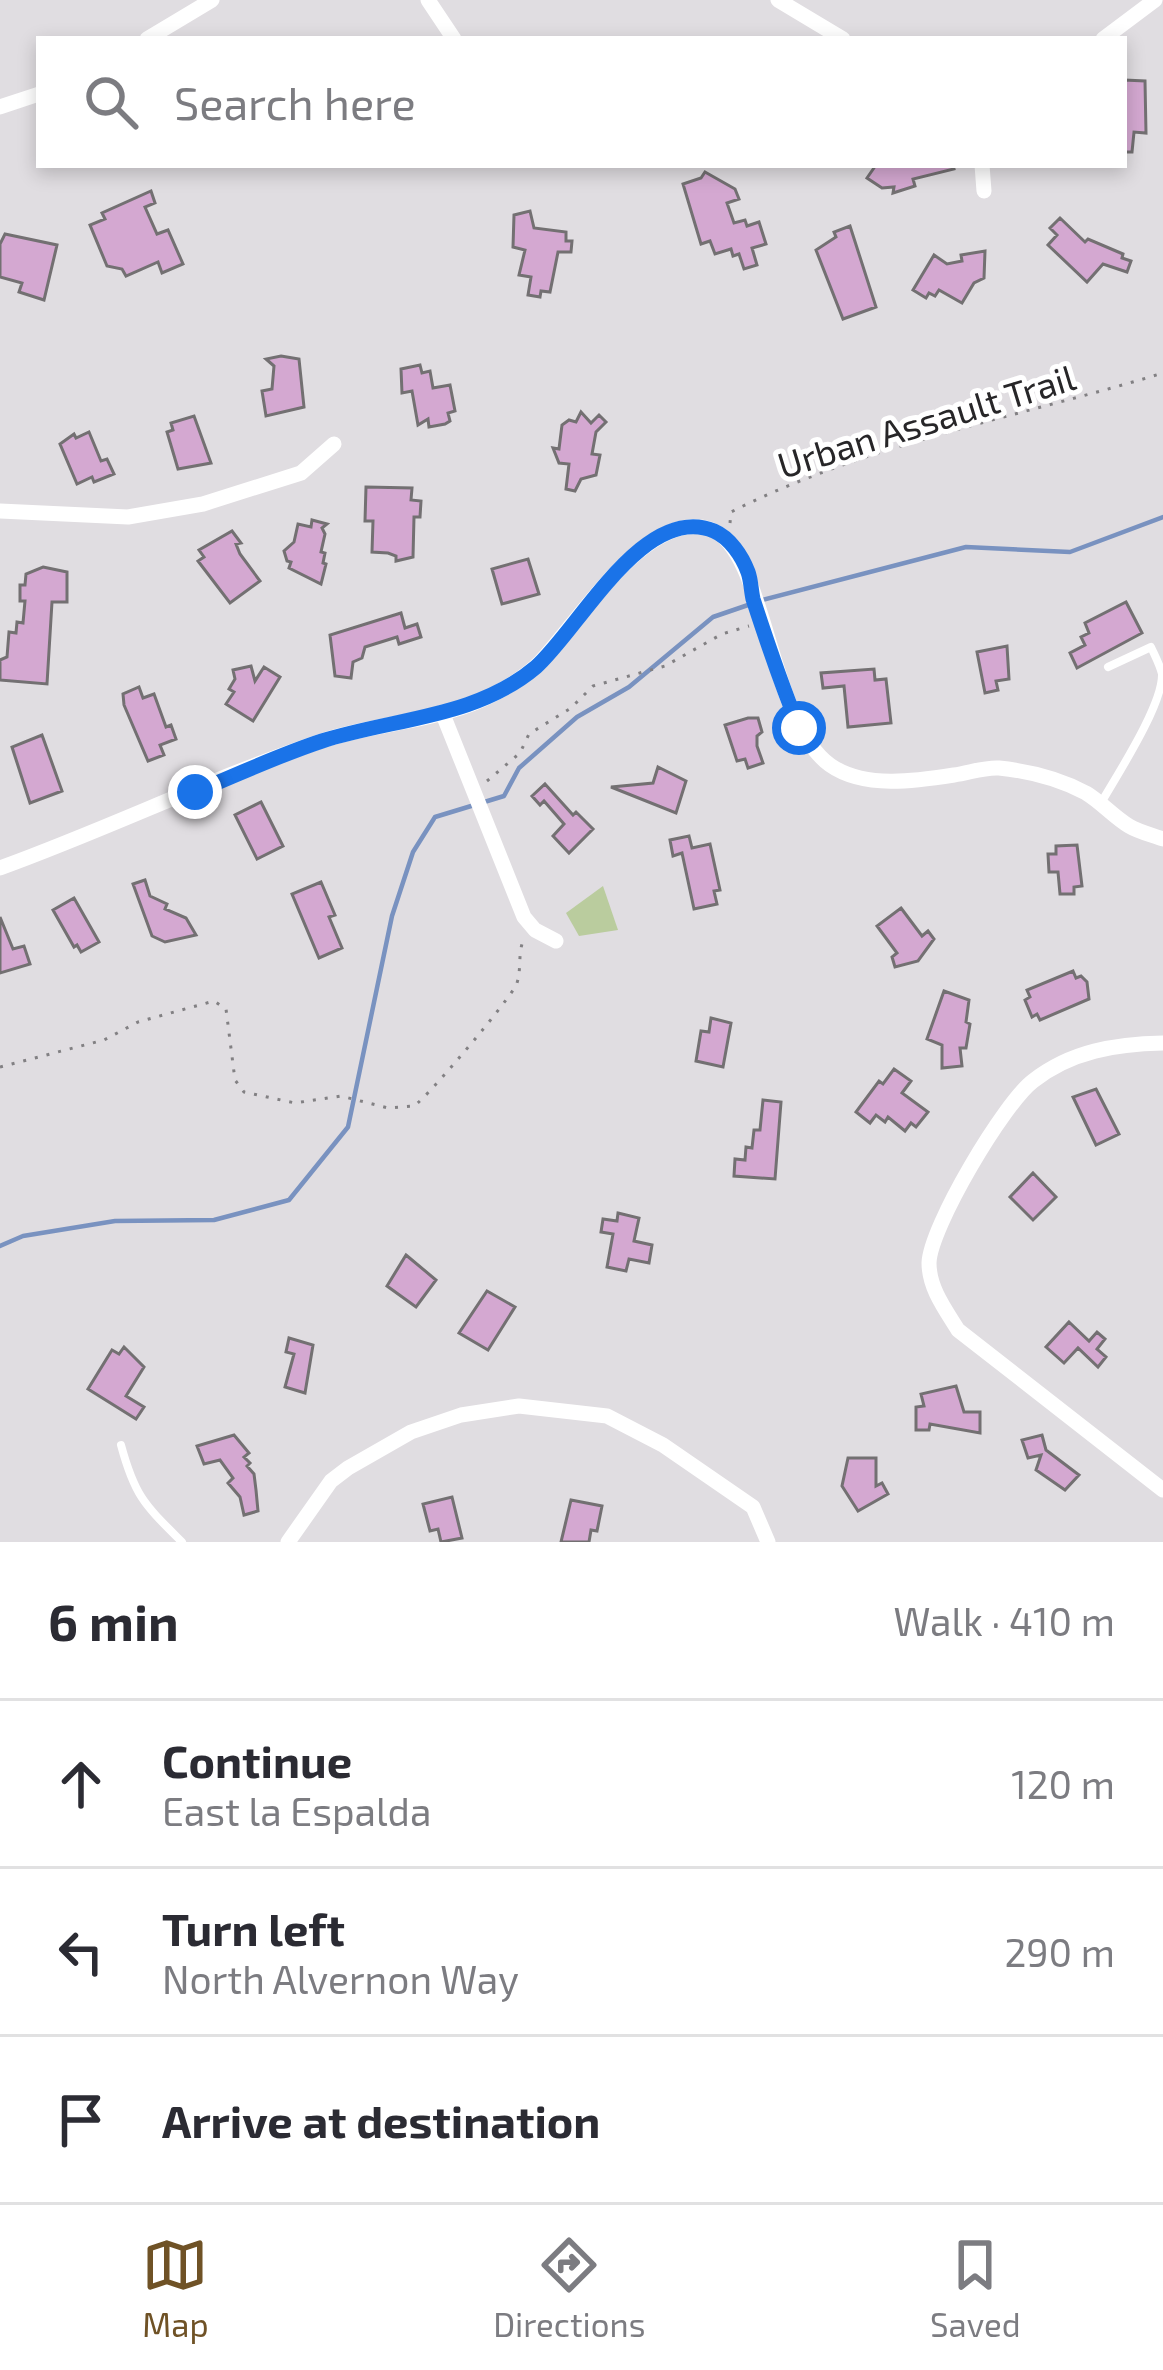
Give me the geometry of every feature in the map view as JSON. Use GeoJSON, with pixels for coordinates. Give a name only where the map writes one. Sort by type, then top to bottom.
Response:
{"type":"FeatureCollection","features":[{"type":"Feature","properties":{"kind":"street"},"geometry":{"type":"LineString","coordinates":[[153,36],[212,0]]}},
{"type":"Feature","properties":{"kind":"street"},"geometry":{"type":"LineString","coordinates":[[428,0],[452,36]]}},
{"type":"Feature","properties":{"kind":"street"},"geometry":{"type":"LineString","coordinates":[[778,0],[838,36]]}},
{"type":"Feature","properties":{"kind":"street"},"geometry":{"type":"LineString","coordinates":[[1107,36],[1155,0]]}},
{"type":"Feature","properties":{"kind":"street"},"geometry":{"type":"LineString","coordinates":[[0,106],[36,95]]}},
{"type":"Feature","properties":{"kind":"street"},"geometry":{"type":"LineString","coordinates":[[982,168],[984,191]]}},
{"type":"Feature","properties":{"kind":"street"},"geometry":{"type":"LineString","coordinates":[[0,511],[128,517],[203,504],[301,473],[334,444]]}},
{"type":"Feature","properties":{"kind":"street"},"geometry":{"type":"LineString","coordinates":[[0,868],[322,741],[486,698],[536,666],[618,570],[652,541],[689,526],[728,538],[748,571],[799,728],[833,767],[862,777],[904,781],[994,768],[1048,778],[1086,794],[1130,826],[1163,839]]}},
{"type":"Feature","properties":{"kind":"street"},"geometry":{"type":"LineString","coordinates":[[442,712],[530,924],[556,941]]}},
{"type":"Feature","properties":{"kind":"street"},"geometry":{"type":"LineString","coordinates":[[1163,1043],[1100,1048],[1064,1061],[1030,1082],[984,1142],[934,1241],[929,1264],[936,1295],[958,1330],[1163,1490]]}},
{"type":"Feature","properties":{"kind":"street"},"geometry":{"type":"LineString","coordinates":[[288,1542],[331,1480],[348,1468],[411,1432],[461,1415],[519,1406],[607,1416],[663,1445],[753,1507],[768,1542]]}},
{"type":"Feature","properties":{"kind":"lane"},"geometry":{"type":"LineString","coordinates":[[1100,805],[1161,692],[1162,676],[1150,647],[1108,667]]}},
{"type":"Feature","properties":{"kind":"lane"},"geometry":{"type":"LineString","coordinates":[[121,1445],[131,1484],[145,1506],[182,1542]]}},
{"type":"Feature","properties":{"kind":"path","name":"Urban Assault Trail"},"geometry":{"type":"LineString","coordinates":[[728,538],[731,512],[762,496],[855,461],[1163,373]]}},
{"type":"Feature","properties":{"kind":"path"},"geometry":{"type":"LineString","coordinates":[[483,784],[520,753],[529,734],[571,708],[593,686],[665,666],[722,634],[763,623]]}},
{"type":"Feature","properties":{"kind":"path"},"geometry":{"type":"LineString","coordinates":[[0,1067],[104,1040],[138,1022],[214,1001],[226,1009],[235,1080],[244,1092],[295,1103],[341,1096],[388,1108],[415,1106],[457,1064],[517,987],[519,948],[530,924]]}},
{"type":"Feature","properties":{"kind":"green space"},"geometry":{"type":"Polygon","coordinates":[[[603,886],[618,930],[579,936],[566,913],[603,886]]]}},
{"type":"Feature","properties":{"kind":"building"},"geometry":{"type":"Polygon","coordinates":[[[1127,80],[1145,81],[1146,133],[1134,132],[1132,152],[1127,152],[1127,80]]]}},
{"type":"Feature","properties":{"kind":"building"},"geometry":{"type":"Polygon","coordinates":[[[874,168],[954,169],[913,179],[915,186],[893,193],[894,187],[882,188],[867,178],[874,168]]]}},
{"type":"Feature","properties":{"kind":"building"},"geometry":{"type":"Polygon","coordinates":[[[705,172],[735,189],[739,199],[727,203],[734,223],[759,222],[766,244],[752,248],[757,265],[744,269],[739,254],[733,256],[731,249],[715,254],[710,241],[701,244],[683,184],[705,172]]]}},
{"type":"Feature","properties":{"kind":"building"},"geometry":{"type":"Polygon","coordinates":[[[151,191],[155,203],[145,207],[157,234],[168,230],[183,264],[162,273],[158,262],[126,276],[122,269],[107,266],[90,225],[105,219],[102,213],[151,191]]]}},
{"type":"Feature","properties":{"kind":"building"},"geometry":{"type":"Polygon","coordinates":[[[530,211],[534,228],[566,232],[566,241],[572,241],[571,252],[558,252],[550,292],[541,291],[540,297],[528,295],[531,277],[519,275],[525,250],[513,247],[514,215],[530,211]]]}},
{"type":"Feature","properties":{"kind":"building"},"geometry":{"type":"Polygon","coordinates":[[[1060,218],[1085,242],[1088,239],[1123,254],[1122,258],[1131,261],[1127,272],[1103,264],[1087,282],[1048,245],[1057,235],[1050,228],[1060,218]]]}},
{"type":"Feature","properties":{"kind":"building"},"geometry":{"type":"Polygon","coordinates":[[[850,226],[876,307],[843,319],[816,250],[836,237],[834,232],[850,226]]]}},
{"type":"Feature","properties":{"kind":"building"},"geometry":{"type":"Polygon","coordinates":[[[5,234],[57,245],[44,300],[19,292],[22,283],[0,277],[0,244],[5,234]]]}},
{"type":"Feature","properties":{"kind":"building"},"geometry":{"type":"Polygon","coordinates":[[[985,251],[984,278],[974,283],[962,303],[939,290],[926,298],[913,290],[934,255],[947,264],[962,261],[961,255],[985,251]]]}},
{"type":"Feature","properties":{"kind":"building"},"geometry":{"type":"Polygon","coordinates":[[[266,359],[299,359],[304,407],[266,416],[262,391],[272,389],[274,366],[266,359]]]}},
{"type":"Feature","properties":{"kind":"building"},"geometry":{"type":"Polygon","coordinates":[[[420,365],[422,373],[430,371],[433,388],[450,385],[455,411],[448,413],[450,421],[445,424],[429,427],[428,419],[418,425],[412,391],[402,393],[401,369],[420,365]]]}},
{"type":"Feature","properties":{"kind":"building"},"geometry":{"type":"Polygon","coordinates":[[[581,412],[591,423],[599,415],[606,422],[596,432],[592,454],[600,455],[596,475],[581,479],[575,491],[566,489],[569,464],[559,463],[553,448],[559,449],[562,425],[576,422],[581,412]]]}},
{"type":"Feature","properties":{"kind":"building"},"geometry":{"type":"Polygon","coordinates":[[[194,416],[211,463],[178,469],[167,432],[173,430],[171,423],[194,416]]]}},
{"type":"Feature","properties":{"kind":"building"},"geometry":{"type":"Polygon","coordinates":[[[89,432],[101,461],[107,459],[114,474],[77,484],[60,444],[74,434],[76,438],[89,432]]]}},
{"type":"Feature","properties":{"kind":"building"},"geometry":{"type":"Polygon","coordinates":[[[366,487],[412,488],[411,500],[421,501],[420,517],[414,517],[413,557],[396,561],[388,553],[372,552],[373,521],[365,521],[366,487]]]}},
{"type":"Feature","properties":{"kind":"building"},"geometry":{"type":"Polygon","coordinates":[[[312,520],[327,524],[322,528],[321,552],[326,564],[321,584],[289,568],[291,562],[284,551],[294,542],[298,524],[311,527],[312,520]]]}},
{"type":"Feature","properties":{"kind":"building"},"geometry":{"type":"Polygon","coordinates":[[[232,531],[241,543],[236,544],[240,554],[260,581],[230,603],[198,561],[204,557],[199,550],[232,531]]]}},
{"type":"Feature","properties":{"kind":"building"},"geometry":{"type":"Polygon","coordinates":[[[528,559],[539,594],[502,604],[492,569],[528,559]]]}},
{"type":"Feature","properties":{"kind":"building"},"geometry":{"type":"Polygon","coordinates":[[[43,567],[67,572],[67,602],[52,602],[47,684],[0,680],[0,660],[7,657],[9,632],[16,633],[17,622],[23,623],[25,601],[20,601],[20,585],[25,585],[26,574],[43,567]]]}},
{"type":"Feature","properties":{"kind":"building"},"geometry":{"type":"Polygon","coordinates":[[[1126,602],[1142,633],[1077,668],[1070,653],[1085,645],[1081,637],[1089,633],[1085,623],[1126,602]]]}},
{"type":"Feature","properties":{"kind":"building"},"geometry":{"type":"Polygon","coordinates":[[[401,613],[405,628],[417,624],[421,637],[399,644],[397,637],[365,647],[362,658],[353,662],[351,678],[335,676],[330,635],[401,613]]]}},
{"type":"Feature","properties":{"kind":"building"},"geometry":{"type":"Polygon","coordinates":[[[1007,646],[1009,679],[996,681],[998,690],[985,693],[977,652],[1007,646]]]}},
{"type":"Feature","properties":{"kind":"building"},"geometry":{"type":"Polygon","coordinates":[[[251,666],[255,681],[264,667],[280,677],[253,721],[226,704],[234,692],[229,689],[235,679],[233,670],[251,666]]]}},
{"type":"Feature","properties":{"kind":"building"},"geometry":{"type":"Polygon","coordinates":[[[874,669],[875,680],[886,679],[891,723],[848,727],[844,686],[823,688],[821,673],[874,669]]]}},
{"type":"Feature","properties":{"kind":"building"},"geometry":{"type":"Polygon","coordinates":[[[139,687],[143,698],[154,694],[166,727],[171,725],[176,739],[160,745],[164,755],[148,761],[124,705],[123,694],[139,687]]]}},
{"type":"Feature","properties":{"kind":"building"},"geometry":{"type":"Polygon","coordinates":[[[758,718],[762,732],[757,746],[763,763],[748,768],[745,759],[737,761],[725,725],[758,718]]]}},
{"type":"Feature","properties":{"kind":"building"},"geometry":{"type":"Polygon","coordinates":[[[42,735],[62,791],[30,803],[12,747],[42,735]]]}},
{"type":"Feature","properties":{"kind":"building"},"geometry":{"type":"Polygon","coordinates":[[[658,767],[686,781],[676,813],[611,787],[653,783],[658,767]]]}},
{"type":"Feature","properties":{"kind":"building"},"geometry":{"type":"Polygon","coordinates":[[[545,784],[593,829],[569,853],[553,836],[564,824],[544,801],[540,805],[532,796],[545,784]]]}},
{"type":"Feature","properties":{"kind":"building"},"geometry":{"type":"Polygon","coordinates":[[[261,802],[283,846],[257,859],[235,815],[261,802]]]}},
{"type":"Feature","properties":{"kind":"building"},"geometry":{"type":"Polygon","coordinates":[[[689,836],[692,848],[710,844],[720,890],[714,891],[717,904],[694,909],[682,853],[673,856],[670,840],[689,836]]]}},
{"type":"Feature","properties":{"kind":"building"},"geometry":{"type":"Polygon","coordinates":[[[1077,845],[1082,886],[1074,887],[1074,894],[1060,894],[1058,872],[1049,872],[1048,854],[1056,854],[1056,846],[1077,845]]]}},
{"type":"Feature","properties":{"kind":"building"},"geometry":{"type":"Polygon","coordinates":[[[145,880],[150,896],[186,918],[196,935],[165,942],[152,936],[133,884],[145,880]]]}},
{"type":"Feature","properties":{"kind":"building"},"geometry":{"type":"Polygon","coordinates":[[[321,882],[342,948],[319,958],[292,894],[321,882]]]}},
{"type":"Feature","properties":{"kind":"building"},"geometry":{"type":"Polygon","coordinates":[[[74,898],[99,942],[81,952],[53,910],[74,898]]]}},
{"type":"Feature","properties":{"kind":"building"},"geometry":{"type":"Polygon","coordinates":[[[901,908],[922,936],[928,931],[934,939],[918,961],[895,967],[892,957],[897,953],[877,926],[901,908]]]}},
{"type":"Feature","properties":{"kind":"building"},"geometry":{"type":"Polygon","coordinates":[[[0,917],[13,949],[24,946],[30,964],[0,973],[0,917]]]}},
{"type":"Feature","properties":{"kind":"building"},"geometry":{"type":"Polygon","coordinates":[[[1073,971],[1076,978],[1087,982],[1089,999],[1040,1020],[1037,1014],[1032,1017],[1025,1000],[1030,997],[1027,990],[1073,971]]]}},
{"type":"Feature","properties":{"kind":"building"},"geometry":{"type":"Polygon","coordinates":[[[944,991],[969,1000],[966,1048],[960,1048],[962,1066],[942,1068],[942,1045],[927,1039],[944,991]]]}},
{"type":"Feature","properties":{"kind":"building"},"geometry":{"type":"Polygon","coordinates":[[[711,1018],[731,1023],[723,1067],[696,1061],[701,1031],[709,1032],[711,1018]]]}},
{"type":"Feature","properties":{"kind":"building"},"geometry":{"type":"Polygon","coordinates":[[[894,1069],[911,1081],[902,1093],[928,1112],[916,1127],[911,1123],[905,1131],[888,1117],[885,1122],[876,1115],[870,1123],[856,1112],[894,1069]]]}},
{"type":"Feature","properties":{"kind":"building"},"geometry":{"type":"Polygon","coordinates":[[[1096,1089],[1119,1134],[1096,1145],[1073,1097],[1096,1089]]]}},
{"type":"Feature","properties":{"kind":"building"},"geometry":{"type":"Polygon","coordinates":[[[763,1100],[781,1102],[775,1179],[734,1176],[735,1159],[745,1160],[754,1130],[760,1130],[763,1100]]]}},
{"type":"Feature","properties":{"kind":"building"},"geometry":{"type":"Polygon","coordinates":[[[1033,1173],[1056,1197],[1033,1220],[1010,1197],[1033,1173]]]}},
{"type":"Feature","properties":{"kind":"building"},"geometry":{"type":"Polygon","coordinates":[[[618,1213],[639,1218],[634,1241],[652,1245],[649,1263],[629,1259],[626,1271],[607,1267],[613,1234],[601,1232],[603,1219],[617,1221],[618,1213]]]}},
{"type":"Feature","properties":{"kind":"building"},"geometry":{"type":"Polygon","coordinates":[[[406,1255],[436,1280],[416,1307],[387,1286],[406,1255]]]}},
{"type":"Feature","properties":{"kind":"building"},"geometry":{"type":"Polygon","coordinates":[[[487,1291],[515,1307],[488,1350],[459,1333],[487,1291]]]}},
{"type":"Feature","properties":{"kind":"building"},"geometry":{"type":"Polygon","coordinates":[[[1069,1322],[1089,1341],[1097,1332],[1105,1339],[1097,1349],[1106,1357],[1098,1367],[1078,1348],[1064,1363],[1046,1347],[1069,1322]]]}},
{"type":"Feature","properties":{"kind":"building"},"geometry":{"type":"Polygon","coordinates":[[[289,1338],[313,1345],[305,1393],[285,1387],[294,1354],[286,1352],[289,1338]]]}},
{"type":"Feature","properties":{"kind":"building"},"geometry":{"type":"Polygon","coordinates":[[[124,1347],[144,1367],[126,1396],[144,1407],[136,1419],[88,1389],[112,1350],[119,1354],[124,1347]]]}},
{"type":"Feature","properties":{"kind":"building"},"geometry":{"type":"Polygon","coordinates":[[[956,1386],[964,1412],[980,1412],[980,1433],[930,1424],[929,1430],[916,1430],[916,1407],[924,1406],[921,1394],[956,1386]]]}},
{"type":"Feature","properties":{"kind":"building"},"geometry":{"type":"Polygon","coordinates":[[[234,1435],[249,1453],[244,1457],[254,1474],[258,1511],[244,1515],[240,1497],[228,1483],[233,1478],[220,1460],[204,1464],[197,1446],[234,1435]]]}},
{"type":"Feature","properties":{"kind":"building"},"geometry":{"type":"Polygon","coordinates":[[[1042,1435],[1046,1450],[1079,1475],[1065,1490],[1036,1470],[1041,1455],[1028,1458],[1022,1440],[1042,1435]]]}},
{"type":"Feature","properties":{"kind":"building"},"geometry":{"type":"Polygon","coordinates":[[[848,1458],[876,1458],[876,1486],[882,1483],[888,1494],[858,1511],[842,1486],[848,1458]]]}},
{"type":"Feature","properties":{"kind":"building"},"geometry":{"type":"Polygon","coordinates":[[[452,1497],[462,1538],[441,1542],[438,1529],[430,1531],[423,1504],[452,1497]]]}},
{"type":"Feature","properties":{"kind":"building"},"geometry":{"type":"Polygon","coordinates":[[[571,1500],[602,1506],[597,1531],[591,1530],[589,1542],[561,1542],[571,1500]]]}},
{"type":"Feature","properties":{"kind":"waterway"},"geometry":{"type":"LineString","coordinates":[[762,600],[966,547],[1070,552],[1163,517]]}},
{"type":"Feature","properties":{"kind":"waterway"},"geometry":{"type":"LineString","coordinates":[[0,1246],[23,1236],[115,1221],[214,1220],[289,1200],[348,1127],[392,916],[413,852],[435,817],[504,796],[519,768],[577,717],[629,687],[713,617],[751,604]]}},
{"type":"Feature","properties":{"kind":"route"},"geometry":{"type":"LineString","coordinates":[[195,792],[322,741],[473,704],[498,692],[536,666],[618,570],[652,541],[689,526],[728,538],[748,571],[752,596],[799,728]]}}]}
